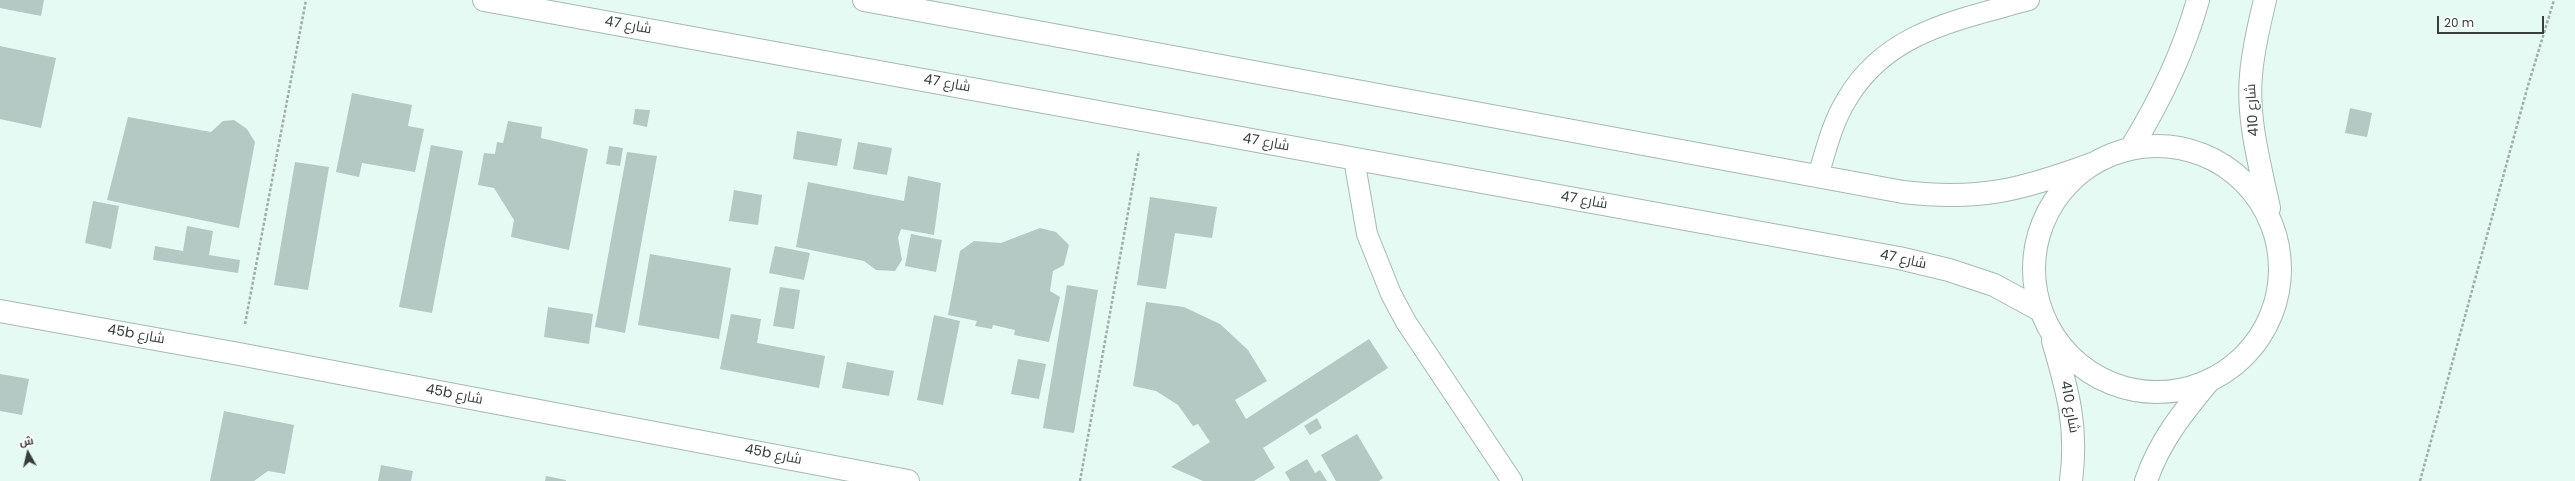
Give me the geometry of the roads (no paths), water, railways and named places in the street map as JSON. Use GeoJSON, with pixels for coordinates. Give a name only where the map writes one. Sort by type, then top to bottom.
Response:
{"type":"FeatureCollection","features":[{"type":"Feature","properties":{"kind":"street","name":"شارع 47"},"geometry":{"type":"LineString","coordinates":[[484,0],[1899,258],[1949,270],[1994,286],[2040,310]]}},
{"type":"Feature","properties":{"kind":"street"},"geometry":{"type":"LineString","coordinates":[[864,0],[1903,192],[1940,196],[1976,196],[2026,186],[2092,164],[2131,148],[2174,147],[2214,159],[2248,184],[2271,219]]}},
{"type":"Feature","properties":{"kind":"street"},"geometry":{"type":"LineString","coordinates":[[2131,148],[2154,111],[2174,71],[2190,30],[2198,0]]}},
{"type":"Feature","properties":{"kind":"street","name":"شارع 410"},"geometry":{"type":"LineString","coordinates":[[2209,381],[2248,353],[2274,313],[2282,265],[2271,219],[2251,115],[2251,76],[2256,38],[2265,0]]}},
{"type":"Feature","properties":{"kind":"street"},"geometry":{"type":"LineString","coordinates":[[2092,164],[2061,192],[2040,228],[2033,269],[2040,310],[2051,334],[2074,361],[2104,381],[2132,389],[2175,391],[2209,381]]}},
{"type":"Feature","properties":{"kind":"street","name":"45b شارع"},"geometry":{"type":"LineString","coordinates":[[0,311],[240,354],[908,481]]}},
{"type":"Feature","properties":{"kind":"street","name":"شارع 410"},"geometry":{"type":"LineString","coordinates":[[2051,334],[2068,393],[2074,427],[2075,454],[2071,481]]}},
{"type":"Feature","properties":{"kind":"street"},"geometry":{"type":"LineString","coordinates":[[2146,481],[2162,444],[2180,415],[2209,381]]}},
{"type":"Feature","properties":{"kind":"lane"},"geometry":{"type":"LineString","coordinates":[[1818,176],[1831,132],[1846,99],[1866,71],[1892,49],[1922,32],[2029,0]]}},
{"type":"Feature","properties":{"kind":"lane"},"geometry":{"type":"LineString","coordinates":[[1354,159],[1367,234],[1390,294],[1406,322],[1512,481]]}}]}
